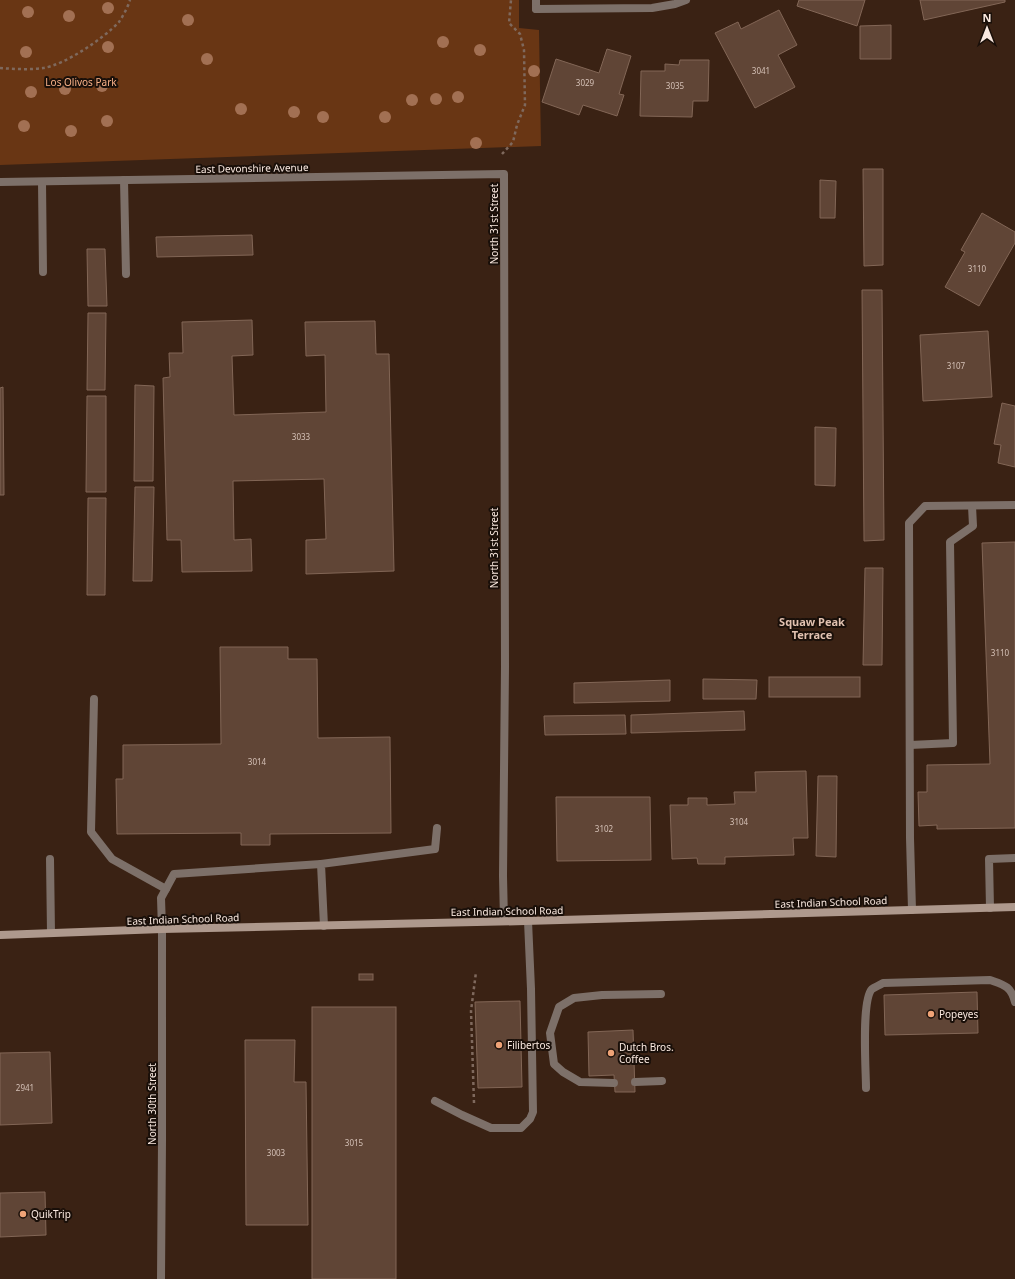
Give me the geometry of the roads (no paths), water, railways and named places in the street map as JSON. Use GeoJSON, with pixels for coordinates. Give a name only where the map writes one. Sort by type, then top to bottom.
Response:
{"type":"FeatureCollection","features":[{"type":"Feature","properties":{"kind":"main road","name":"East Indian School Road"},"geometry":{"type":"LineString","coordinates":[[0,935],[162,929],[528,921],[1015,907]]}},
{"type":"Feature","properties":{"kind":"street"},"geometry":{"type":"LineString","coordinates":[[536,0],[536,9],[652,8],[686,0]]}},
{"type":"Feature","properties":{"kind":"street","name":"East Devonshire Avenue"},"geometry":{"type":"LineString","coordinates":[[0,182],[504,174]]}},
{"type":"Feature","properties":{"kind":"street","name":"North 31st Street"},"geometry":{"type":"LineString","coordinates":[[504,174],[504,921]]}},
{"type":"Feature","properties":{"kind":"street"},"geometry":{"type":"LineString","coordinates":[[124,180],[126,274]]}},
{"type":"Feature","properties":{"kind":"street"},"geometry":{"type":"LineString","coordinates":[[42,182],[43,272]]}},
{"type":"Feature","properties":{"kind":"street"},"geometry":{"type":"LineString","coordinates":[[912,910],[910,838],[909,523],[925,506],[1015,505]]}},
{"type":"Feature","properties":{"kind":"street"},"geometry":{"type":"LineString","coordinates":[[910,744],[953,743],[950,542],[973,526],[972,506]]}},
{"type":"Feature","properties":{"kind":"street"},"geometry":{"type":"LineString","coordinates":[[94,700],[91,832],[112,859],[166,889],[174,874],[321,864],[435,849],[437,828]]}},
{"type":"Feature","properties":{"kind":"street"},"geometry":{"type":"LineString","coordinates":[[990,908],[989,859],[1015,858]]}},
{"type":"Feature","properties":{"kind":"street"},"geometry":{"type":"LineString","coordinates":[[50,859],[51,933]]}},
{"type":"Feature","properties":{"kind":"street"},"geometry":{"type":"LineString","coordinates":[[321,864],[324,926]]}},
{"type":"Feature","properties":{"kind":"street","name":"North 30th Street"},"geometry":{"type":"LineString","coordinates":[[161,1279],[161,898],[166,889]]}},
{"type":"Feature","properties":{"kind":"street"},"geometry":{"type":"LineString","coordinates":[[435,1101],[491,1128],[521,1128],[530,1119],[533,1112],[533,1069],[528,921]]}},
{"type":"Feature","properties":{"kind":"street"},"geometry":{"type":"LineString","coordinates":[[866,1088],[867,1000],[872,989],[883,983],[990,980],[1006,985],[1013,994],[1015,1002]]}},
{"type":"Feature","properties":{"kind":"street"},"geometry":{"type":"LineString","coordinates":[[614,1083],[580,1082],[563,1072],[554,1064],[550,1033],[558,1007],[574,998],[602,994],[661,994]]}},
{"type":"Feature","properties":{"kind":"street"},"geometry":{"type":"LineString","coordinates":[[635,1082],[662,1081]]}},
{"type":"Feature","properties":{"kind":"place","name":"Popeyes"},"geometry":{"type":"Point","coordinates":[931,1014]}},
{"type":"Feature","properties":{"kind":"place","name":"Filibertos"},"geometry":{"type":"Point","coordinates":[499,1045]}},
{"type":"Feature","properties":{"kind":"place","name":"Dutch Bros. Coffee"},"geometry":{"type":"Point","coordinates":[611,1053]}},
{"type":"Feature","properties":{"kind":"place","name":"QuikTrip"},"geometry":{"type":"Point","coordinates":[23,1214]}},
{"type":"Feature","properties":{"kind":"district","name":"Squaw Peak Terrace"},"geometry":{"type":"Point","coordinates":[812,628]}},
{"type":"Feature","properties":{"kind":"park label","name":"Los Olivos Park"},"geometry":{"type":"Point","coordinates":[81,82]}}]}
